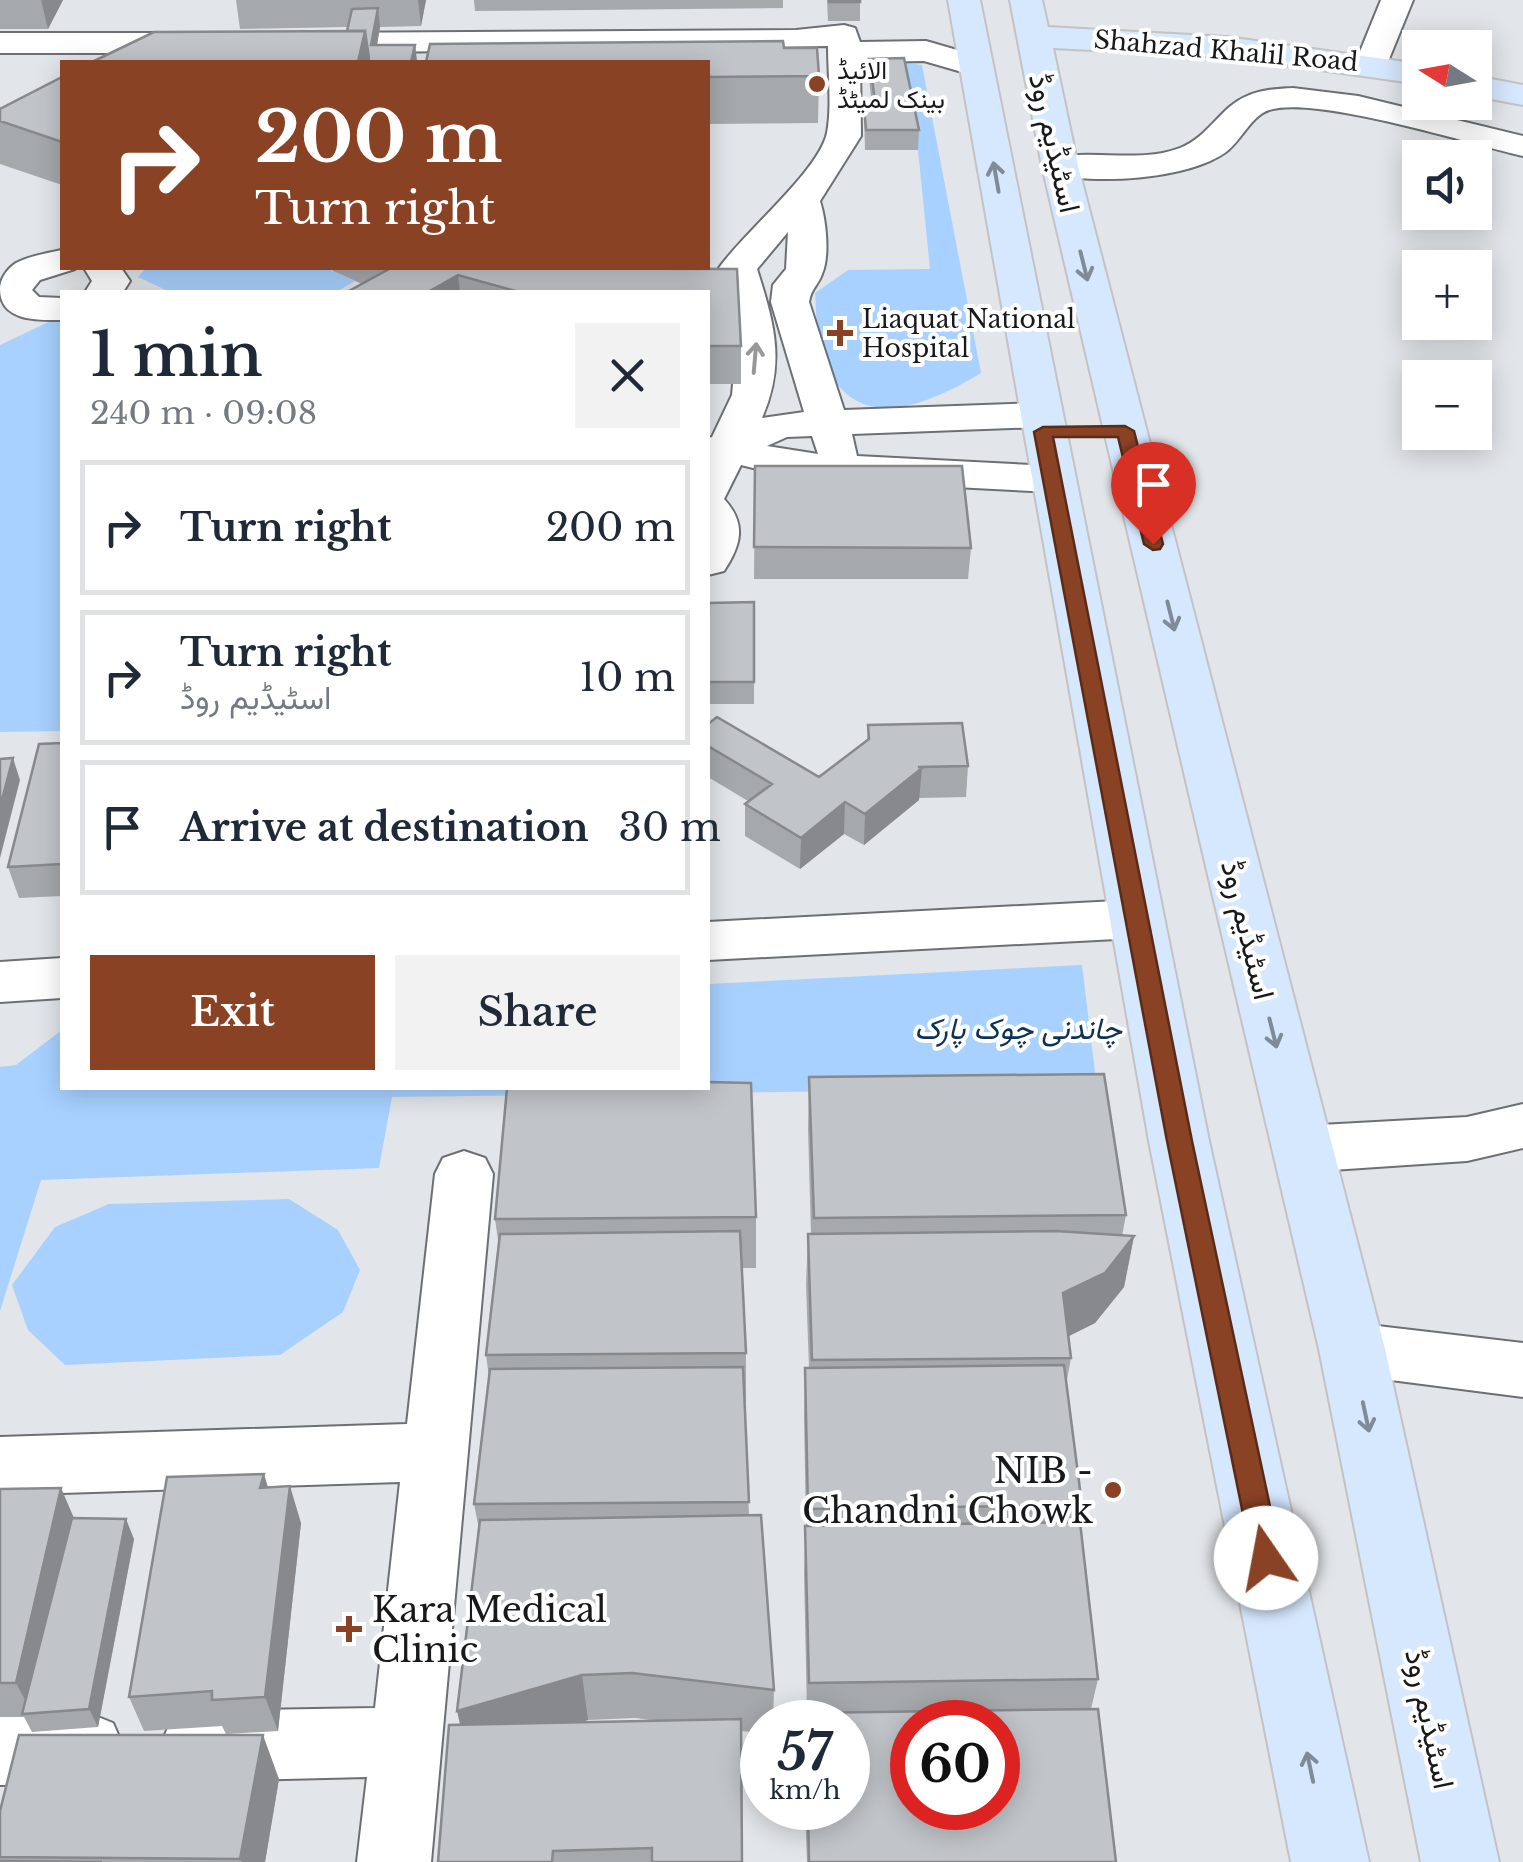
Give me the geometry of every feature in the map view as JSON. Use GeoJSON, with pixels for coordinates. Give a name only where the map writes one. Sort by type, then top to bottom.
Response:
{"type":"FeatureCollection","features":[{"type":"Feature","properties":{"kind":"main road","name":"Shahzad Khalil Road"},"geometry":{"type":"LineString","coordinates":[[1028,18],[1138,39],[1402,70]]}},
{"type":"Feature","properties":{"kind":"main road","name":"اسٹیڈیم روڈ"},"geometry":{"type":"LineString","coordinates":[[1028,18],[1060,166],[1352,1349],[1460,1862]]}},
{"type":"Feature","properties":{"kind":"main road","name":"اسٹیڈیم روڈ"},"geometry":{"type":"LineString","coordinates":[[970,30],[1136,920],[1330,1862]]}},
{"type":"Feature","properties":{"kind":"main road"},"geometry":{"type":"LineString","coordinates":[[1492,89],[1523,95]]}},
{"type":"Feature","properties":{"kind":"main road"},"geometry":{"type":"LineString","coordinates":[[1045,442],[1125,431]]}},
{"type":"Feature","properties":{"kind":"street"},"geometry":{"type":"LineString","coordinates":[[1371,64],[1398,0]]}},
{"type":"Feature","properties":{"kind":"street"},"geometry":{"type":"LineString","coordinates":[[152,43],[180,14]]}},
{"type":"Feature","properties":{"kind":"street"},"geometry":{"type":"LineString","coordinates":[[270,43],[777,40],[926,51],[970,30]]}},
{"type":"Feature","properties":{"kind":"street"},"geometry":{"type":"LineString","coordinates":[[845,44],[970,30]]}},
{"type":"Feature","properties":{"kind":"street"},"geometry":{"type":"LineString","coordinates":[[0,43],[230,43]]}},
{"type":"Feature","properties":{"kind":"street"},"geometry":{"type":"LineString","coordinates":[[710,483],[717,450],[752,395],[757,330],[745,269],[786,212],[802,201],[847,128],[845,44]]}},
{"type":"Feature","properties":{"kind":"street"},"geometry":{"type":"LineString","coordinates":[[1060,166],[1179,164],[1214,145],[1240,115],[1262,100],[1326,101],[1523,146]]}},
{"type":"Feature","properties":{"kind":"street"},"geometry":{"type":"LineString","coordinates":[[802,201],[807,214],[790,302],[841,468]]}},
{"type":"Feature","properties":{"kind":"street"},"geometry":{"type":"LineString","coordinates":[[710,267],[745,269],[765,288],[797,271]]}},
{"type":"Feature","properties":{"kind":"street"},"geometry":{"type":"LineString","coordinates":[[26,279],[34,308],[57,310]]}},
{"type":"Feature","properties":{"kind":"street"},"geometry":{"type":"LineString","coordinates":[[0,335],[57,310]]}},
{"type":"Feature","properties":{"kind":"street"},"geometry":{"type":"LineString","coordinates":[[717,450],[764,429],[829,420],[1045,442]]}},
{"type":"Feature","properties":{"kind":"street"},"geometry":{"type":"LineString","coordinates":[[717,450],[775,464],[841,468],[1045,442]]}},
{"type":"Feature","properties":{"kind":"street"},"geometry":{"type":"LineString","coordinates":[[710,508],[718,522],[718,540],[710,558]]}},
{"type":"Feature","properties":{"kind":"street"},"geometry":{"type":"LineString","coordinates":[[710,941],[1136,920]]}},
{"type":"Feature","properties":{"kind":"street"},"geometry":{"type":"LineString","coordinates":[[0,982],[60,978]]}},
{"type":"Feature","properties":{"kind":"street"},"geometry":{"type":"LineString","coordinates":[[1302,1149],[1467,1139],[1523,1126]]}},
{"type":"Feature","properties":{"kind":"street"},"geometry":{"type":"LineString","coordinates":[[394,1862],[464,1174]]}},
{"type":"Feature","properties":{"kind":"street"},"geometry":{"type":"LineString","coordinates":[[1352,1349],[1523,1370]]}},
{"type":"Feature","properties":{"kind":"street"},"geometry":{"type":"LineString","coordinates":[[0,1466],[435,1452]]}},
{"type":"Feature","properties":{"kind":"street"},"geometry":{"type":"LineString","coordinates":[[23,1768],[408,1742]]}},
{"type":"Feature","properties":{"kind":"green space"},"geometry":{"type":"Polygon","coordinates":[[[902,62],[922,65],[981,373],[917,403],[874,407],[855,400],[838,385],[824,361],[815,293],[848,270],[930,269],[918,150],[902,62]]]}},
{"type":"Feature","properties":{"kind":"green space"},"geometry":{"type":"Polygon","coordinates":[[[144,270],[330,270],[355,281],[339,290],[166,290],[138,277],[144,270]]]}},
{"type":"Feature","properties":{"kind":"green space"},"geometry":{"type":"Polygon","coordinates":[[[60,317],[60,731],[0,732],[0,345],[60,317]]]}},
{"type":"Feature","properties":{"kind":"green space","name":"چاندنی چوک پارک"},"geometry":{"type":"Polygon","coordinates":[[[1082,965],[1097,1088],[392,1097],[379,1168],[41,1180],[0,1311],[0,1067],[16,1065],[60,1032],[60,1090],[710,1090],[710,984],[1082,965]]]}},
{"type":"Feature","properties":{"kind":"green space"},"geometry":{"type":"Polygon","coordinates":[[[289,1199],[338,1230],[360,1270],[343,1312],[280,1355],[65,1365],[28,1330],[12,1285],[55,1227],[109,1204],[289,1199]]]}},
{"type":"Feature","properties":{"kind":"building"},"geometry":{"type":"Polygon","coordinates":[[[378,8],[371,45],[415,45],[411,60],[368,60],[365,31],[347,31],[352,9],[378,8]]]}},
{"type":"Feature","properties":{"kind":"building"},"geometry":{"type":"Polygon","coordinates":[[[365,31],[358,60],[96,60],[154,32],[365,31]]]}},
{"type":"Feature","properties":{"kind":"building"},"geometry":{"type":"Polygon","coordinates":[[[783,41],[784,48],[817,48],[819,76],[710,77],[710,60],[426,60],[430,44],[783,41]]]}},
{"type":"Feature","properties":{"kind":"building"},"geometry":{"type":"Polygon","coordinates":[[[904,58],[919,130],[866,130],[864,107],[876,107],[869,59],[904,58]]]}},
{"type":"Feature","properties":{"kind":"building"},"geometry":{"type":"Polygon","coordinates":[[[60,78],[60,141],[0,121],[0,109],[60,78]]]}},
{"type":"Feature","properties":{"kind":"building"},"geometry":{"type":"Polygon","coordinates":[[[737,269],[741,346],[710,346],[710,290],[512,290],[458,275],[432,290],[351,290],[387,270],[737,269]]]}},
{"type":"Feature","properties":{"kind":"building"},"geometry":{"type":"Polygon","coordinates":[[[755,466],[962,466],[971,548],[754,547],[755,466]]]}},
{"type":"Feature","properties":{"kind":"building"},"geometry":{"type":"Polygon","coordinates":[[[754,602],[754,682],[710,682],[710,603],[754,602]]]}},
{"type":"Feature","properties":{"kind":"building"},"geometry":{"type":"Polygon","coordinates":[[[717,717],[819,777],[869,739],[868,725],[962,723],[968,766],[918,767],[922,768],[865,814],[845,802],[801,838],[745,804],[772,784],[710,747],[710,722],[717,717]]]}},
{"type":"Feature","properties":{"kind":"building"},"geometry":{"type":"Polygon","coordinates":[[[60,743],[60,864],[8,867],[39,744],[60,743]]]}},
{"type":"Feature","properties":{"kind":"building"},"geometry":{"type":"Polygon","coordinates":[[[13,758],[0,807],[0,759],[13,758]]]}},
{"type":"Feature","properties":{"kind":"building"},"geometry":{"type":"Polygon","coordinates":[[[1104,1074],[1126,1215],[814,1218],[809,1077],[1104,1074]]]}},
{"type":"Feature","properties":{"kind":"building"},"geometry":{"type":"Polygon","coordinates":[[[710,1082],[751,1083],[756,1217],[495,1219],[507,1090],[710,1090],[710,1082]]]}},
{"type":"Feature","properties":{"kind":"building"},"geometry":{"type":"Polygon","coordinates":[[[740,1231],[746,1353],[486,1355],[500,1234],[740,1231]]]}},
{"type":"Feature","properties":{"kind":"building"},"geometry":{"type":"Polygon","coordinates":[[[1056,1231],[1134,1236],[1105,1273],[1063,1293],[1071,1358],[812,1360],[808,1234],[1056,1231]]]}},
{"type":"Feature","properties":{"kind":"building"},"geometry":{"type":"Polygon","coordinates":[[[1064,1365],[1082,1505],[808,1509],[805,1368],[1064,1365]]]}},
{"type":"Feature","properties":{"kind":"building"},"geometry":{"type":"Polygon","coordinates":[[[743,1367],[749,1502],[474,1504],[490,1369],[743,1367]]]}},
{"type":"Feature","properties":{"kind":"building"},"geometry":{"type":"Polygon","coordinates":[[[264,1474],[260,1488],[290,1486],[265,1697],[212,1700],[212,1691],[129,1697],[167,1477],[264,1474]]]}},
{"type":"Feature","properties":{"kind":"building"},"geometry":{"type":"Polygon","coordinates":[[[61,1488],[16,1683],[0,1683],[0,1489],[61,1488]]]}},
{"type":"Feature","properties":{"kind":"building"},"geometry":{"type":"Polygon","coordinates":[[[761,1515],[774,1690],[632,1673],[582,1675],[457,1711],[480,1520],[761,1515]]]}},
{"type":"Feature","properties":{"kind":"building"},"geometry":{"type":"Polygon","coordinates":[[[72,1518],[126,1519],[89,1709],[22,1714],[72,1518]]]}},
{"type":"Feature","properties":{"kind":"building"},"geometry":{"type":"Polygon","coordinates":[[[1080,1522],[1098,1679],[809,1683],[805,1526],[1080,1522]]]}},
{"type":"Feature","properties":{"kind":"building"},"geometry":{"type":"Polygon","coordinates":[[[1098,1709],[1116,1862],[809,1862],[808,1830],[870,1830],[870,1712],[890,1712],[890,1830],[1020,1830],[1020,1710],[1098,1709]]]}},
{"type":"Feature","properties":{"kind":"building"},"geometry":{"type":"Polygon","coordinates":[[[740,1719],[742,1862],[652,1862],[652,1848],[553,1851],[552,1862],[438,1862],[449,1725],[740,1719]]]}},
{"type":"Feature","properties":{"kind":"building"},"geometry":{"type":"Polygon","coordinates":[[[19,1735],[263,1735],[240,1859],[0,1857],[0,1811],[19,1735]]]}},
{"type":"Feature","properties":{"kind":"place","name":"الائیڈ بینک لمیٹڈ"},"geometry":{"type":"Point","coordinates":[817,84]}},
{"type":"Feature","properties":{"kind":"place","name":"Liaquat National Hospital"},"geometry":{"type":"Point","coordinates":[840,333]}},
{"type":"Feature","properties":{"kind":"place","name":"NIB - Chandni Chowk"},"geometry":{"type":"Point","coordinates":[1113,1490]}},
{"type":"Feature","properties":{"kind":"place","name":"Kara Medical Clinic"},"geometry":{"type":"Point","coordinates":[349,1629]}},
{"type":"Feature","properties":{"kind":"route"},"geometry":{"type":"LineString","coordinates":[[1153,544],[1125,431],[1043,432],[1179,1141],[1266,1558]]}}]}
